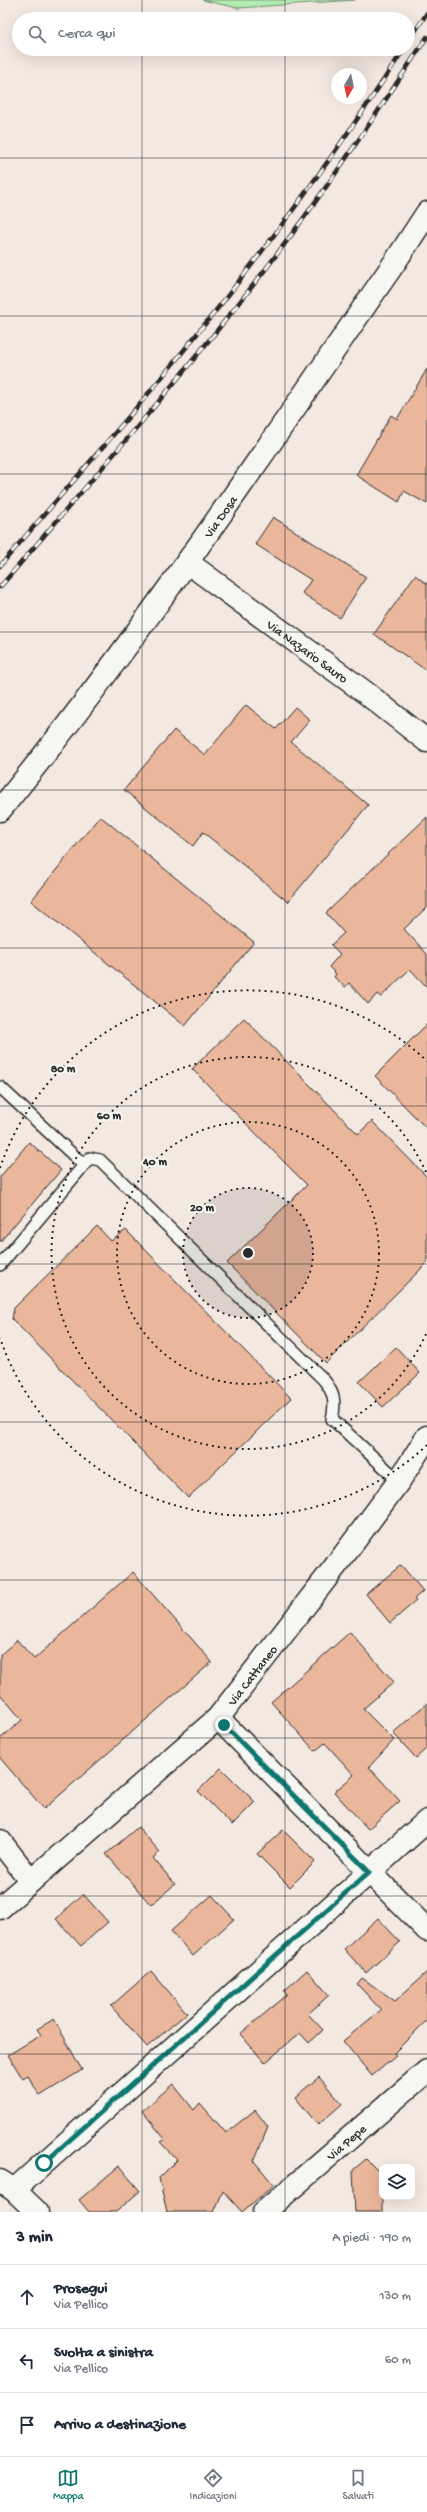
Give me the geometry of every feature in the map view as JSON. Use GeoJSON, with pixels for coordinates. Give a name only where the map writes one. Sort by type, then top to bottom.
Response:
{"type":"FeatureCollection","features":[{"type":"Feature","properties":{"kind":"street","name":"Via Dosa"},"geometry":{"type":"LineString","coordinates":[[0,810],[105,674],[187,562],[395,262],[427,213]]}},
{"type":"Feature","properties":{"kind":"street","name":"Via Nazario Sauro"},"geometry":{"type":"LineString","coordinates":[[187,562],[366,693],[427,741]]}},
{"type":"Feature","properties":{"kind":"street","name":"Via Cattaneo"},"geometry":{"type":"LineString","coordinates":[[0,1908],[218,1718],[298,1617],[399,1481],[424,1450]]}},
{"type":"Feature","properties":{"kind":"street"},"geometry":{"type":"LineString","coordinates":[[218,1718],[427,1930]]}},
{"type":"Feature","properties":{"kind":"street"},"geometry":{"type":"LineString","coordinates":[[37,2212],[7,2186],[427,1821]]}},
{"type":"Feature","properties":{"kind":"street"},"geometry":{"type":"LineString","coordinates":[[0,1841],[31,1881]]}},
{"type":"Feature","properties":{"kind":"street","name":"Via Pepe"},"geometry":{"type":"LineString","coordinates":[[264,2212],[427,2070]]}},
{"type":"Feature","properties":{"kind":"lane"},"geometry":{"type":"LineString","coordinates":[[0,1087],[84,1165]]}},
{"type":"Feature","properties":{"kind":"lane"},"geometry":{"type":"LineString","coordinates":[[0,1265],[90,1158],[100,1160],[323,1379],[333,1390],[335,1406],[332,1419],[399,1481]]}},
{"type":"Feature","properties":{"kind":"green space"},"geometry":{"type":"Polygon","coordinates":[[[202,0],[355,0],[238,8],[202,0]]]}},
{"type":"Feature","properties":{"kind":"building"},"geometry":{"type":"Polygon","coordinates":[[[427,369],[427,504],[404,491],[399,502],[356,475],[391,415],[397,419],[427,369]]]}},
{"type":"Feature","properties":{"kind":"building"},"geometry":{"type":"Polygon","coordinates":[[[273,517],[366,577],[340,618],[302,593],[311,580],[255,544],[273,517]]]}},
{"type":"Feature","properties":{"kind":"building"},"geometry":{"type":"Polygon","coordinates":[[[415,575],[427,584],[427,671],[374,634],[415,575]]]}},
{"type":"Feature","properties":{"kind":"building"},"geometry":{"type":"Polygon","coordinates":[[[246,705],[276,729],[295,707],[310,720],[291,742],[368,805],[288,902],[203,832],[193,846],[124,790],[174,730],[205,755],[246,705]]]}},
{"type":"Feature","properties":{"kind":"building"},"geometry":{"type":"Polygon","coordinates":[[[100,816],[254,942],[185,1026],[31,901],[100,816]]]}},
{"type":"Feature","properties":{"kind":"building"},"geometry":{"type":"Polygon","coordinates":[[[427,817],[427,907],[404,929],[427,954],[427,987],[410,969],[381,997],[377,994],[368,1004],[349,983],[345,987],[334,977],[336,974],[329,967],[340,954],[331,945],[344,933],[326,913],[427,817]]]}},
{"type":"Feature","properties":{"kind":"building"},"geometry":{"type":"Polygon","coordinates":[[[244,1018],[358,1134],[372,1121],[427,1177],[427,1263],[326,1363],[227,1263],[307,1185],[192,1069],[244,1018]]]}},
{"type":"Feature","properties":{"kind":"building"},"geometry":{"type":"Polygon","coordinates":[[[427,1024],[427,1129],[375,1076],[427,1024]]]}},
{"type":"Feature","properties":{"kind":"building"},"geometry":{"type":"Polygon","coordinates":[[[29,1142],[61,1170],[0,1242],[0,1177],[29,1142]]]}},
{"type":"Feature","properties":{"kind":"building"},"geometry":{"type":"Polygon","coordinates":[[[97,1226],[111,1241],[126,1230],[291,1398],[188,1498],[12,1319],[14,1308],[97,1226]]]}},
{"type":"Feature","properties":{"kind":"building"},"geometry":{"type":"Polygon","coordinates":[[[396,1347],[420,1373],[383,1407],[359,1382],[396,1347]]]}},
{"type":"Feature","properties":{"kind":"building"},"geometry":{"type":"Polygon","coordinates":[[[401,1565],[423,1591],[414,1599],[416,1601],[390,1623],[366,1594],[401,1565]]]}},
{"type":"Feature","properties":{"kind":"building"},"geometry":{"type":"Polygon","coordinates":[[[133,1572],[212,1662],[44,1809],[0,1758],[0,1739],[22,1720],[0,1694],[0,1655],[17,1640],[34,1659],[133,1572]]]}},
{"type":"Feature","properties":{"kind":"building"},"geometry":{"type":"Polygon","coordinates":[[[350,1632],[394,1682],[363,1709],[394,1740],[369,1767],[400,1801],[368,1829],[334,1792],[354,1775],[325,1743],[315,1751],[271,1702],[350,1632]]]}},
{"type":"Feature","properties":{"kind":"building"},"geometry":{"type":"Polygon","coordinates":[[[427,1703],[427,1748],[416,1758],[393,1733],[427,1703]]]}},
{"type":"Feature","properties":{"kind":"building"},"geometry":{"type":"Polygon","coordinates":[[[221,1768],[255,1802],[232,1825],[198,1791],[221,1768]]]}},
{"type":"Feature","properties":{"kind":"building"},"geometry":{"type":"Polygon","coordinates":[[[138,1827],[160,1852],[153,1858],[175,1884],[151,1905],[106,1854],[138,1827]]]}},
{"type":"Feature","properties":{"kind":"building"},"geometry":{"type":"Polygon","coordinates":[[[283,1830],[315,1862],[290,1887],[257,1854],[283,1830]]]}},
{"type":"Feature","properties":{"kind":"building"},"geometry":{"type":"Polygon","coordinates":[[[83,1894],[108,1922],[81,1946],[56,1919],[83,1894]]]}},
{"type":"Feature","properties":{"kind":"building"},"geometry":{"type":"Polygon","coordinates":[[[212,1895],[234,1919],[193,1956],[171,1931],[212,1895]]]}},
{"type":"Feature","properties":{"kind":"building"},"geometry":{"type":"Polygon","coordinates":[[[378,1918],[400,1942],[366,1973],[344,1949],[378,1918]]]}},
{"type":"Feature","properties":{"kind":"building"},"geometry":{"type":"Polygon","coordinates":[[[307,1970],[329,1995],[308,2014],[323,2030],[309,2043],[300,2033],[265,2063],[240,2034],[287,1995],[284,1991],[307,1970]]]}},
{"type":"Feature","properties":{"kind":"building"},"geometry":{"type":"Polygon","coordinates":[[[151,1971],[187,2013],[147,2047],[111,2006],[151,1971]]]}},
{"type":"Feature","properties":{"kind":"building"},"geometry":{"type":"Polygon","coordinates":[[[427,1972],[427,2020],[394,2053],[396,2056],[372,2076],[343,2041],[381,2010],[357,1984],[362,1978],[395,2001],[427,1972]]]}},
{"type":"Feature","properties":{"kind":"building"},"geometry":{"type":"Polygon","coordinates":[[[54,2019],[82,2070],[40,2096],[28,2076],[23,2079],[8,2055],[41,2035],[37,2029],[54,2019]]]}},
{"type":"Feature","properties":{"kind":"building"},"geometry":{"type":"Polygon","coordinates":[[[319,2077],[342,2104],[318,2125],[295,2097],[319,2077]]]}},
{"type":"Feature","properties":{"kind":"building"},"geometry":{"type":"Polygon","coordinates":[[[173,2084],[194,2110],[200,2103],[226,2133],[255,2110],[268,2127],[254,2161],[274,2185],[242,2212],[223,2191],[214,2212],[167,2212],[159,2178],[177,2160],[160,2142],[165,2139],[142,2111],[173,2084]]]}},
{"type":"Feature","properties":{"kind":"building"},"geometry":{"type":"Polygon","coordinates":[[[366,2159],[379,2172],[379,2200],[382,2200],[382,2212],[355,2212],[353,2170],[366,2159]]]}},
{"type":"Feature","properties":{"kind":"building"},"geometry":{"type":"Polygon","coordinates":[[[119,2166],[140,2191],[116,2212],[89,2212],[79,2200],[119,2166]]]}},
{"type":"Feature","properties":{"kind":"railway"},"geometry":{"type":"LineString","coordinates":[[415,31],[427,13]]}},
{"type":"Feature","properties":{"kind":"railway"},"geometry":{"type":"LineString","coordinates":[[415,55],[427,37]]}},
{"type":"Feature","properties":{"kind":"railway"},"geometry":{"type":"LineString","coordinates":[[0,566],[162,378],[242,277],[298,203],[352,127],[399,56]]}},
{"type":"Feature","properties":{"kind":"railway"},"geometry":{"type":"LineString","coordinates":[[0,587],[165,394],[230,315],[304,217],[346,158],[415,56]]}},
{"type":"Feature","properties":{"kind":"route"},"geometry":{"type":"LineString","coordinates":[[44,2163],[369,1872],[224,1725]]}}]}
